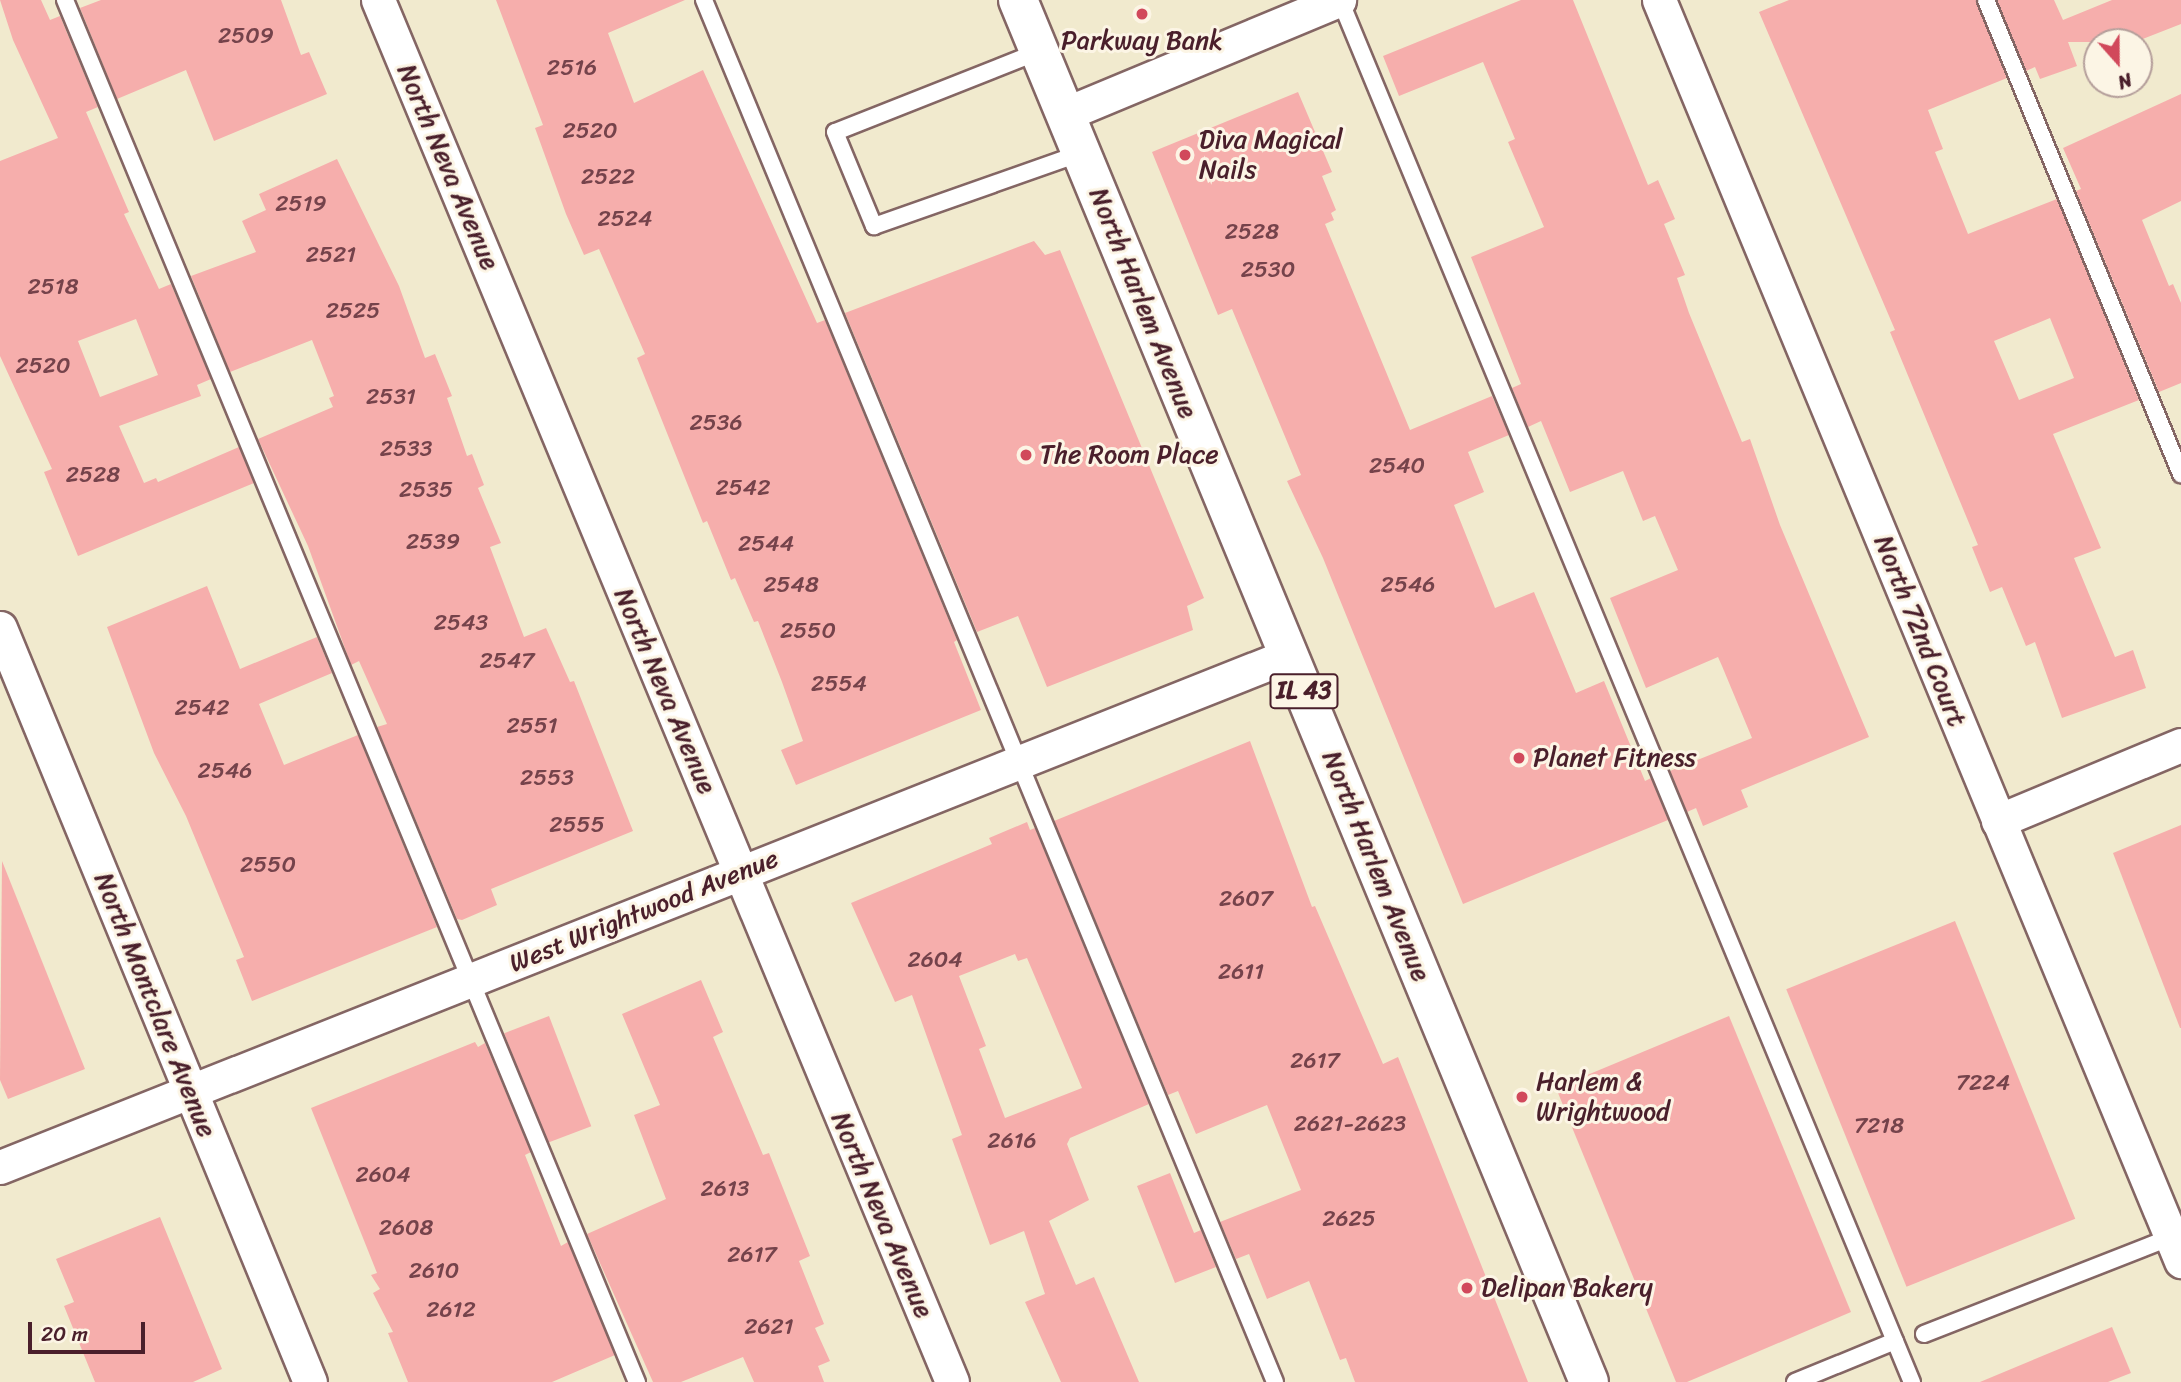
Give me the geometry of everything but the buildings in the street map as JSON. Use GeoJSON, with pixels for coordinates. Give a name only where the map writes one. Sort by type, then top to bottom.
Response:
{"type":"FeatureCollection","features":[{"type":"Feature","properties":{"kind":"main road","name":"North Harlem Avenue"},"geometry":{"type":"LineString","coordinates":[[1018,0],[1589,1382]]}},
{"type":"Feature","properties":{"kind":"street","name":"North Neva Avenue"},"geometry":{"type":"LineString","coordinates":[[378,0],[952,1382]]}},
{"type":"Feature","properties":{"kind":"street"},"geometry":{"type":"LineString","coordinates":[[1065,114],[1340,0]]}},
{"type":"Feature","properties":{"kind":"street","name":"North 72nd Court"},"geometry":{"type":"LineString","coordinates":[[1659,0],[2176,1249]]}},
{"type":"Feature","properties":{"kind":"street","name":"North Montclare Avenue"},"geometry":{"type":"LineString","coordinates":[[0,628],[310,1382]]}},
{"type":"Feature","properties":{"kind":"street","name":"West Wrightwood Avenue"},"geometry":{"type":"LineString","coordinates":[[0,1167],[1289,655]]}},
{"type":"Feature","properties":{"kind":"street"},"geometry":{"type":"LineString","coordinates":[[1998,821],[2181,745]]}},
{"type":"Feature","properties":{"kind":"lane"},"geometry":{"type":"LineString","coordinates":[[65,0],[468,981],[637,1382]]}},
{"type":"Feature","properties":{"kind":"lane"},"geometry":{"type":"LineString","coordinates":[[704,0],[1275,1382]]}},
{"type":"Feature","properties":{"kind":"lane"},"geometry":{"type":"LineString","coordinates":[[1340,0],[1912,1382]]}},
{"type":"Feature","properties":{"kind":"lane"},"geometry":{"type":"LineString","coordinates":[[1986,0],[2181,474]]}},
{"type":"Feature","properties":{"kind":"lane"},"geometry":{"type":"LineString","coordinates":[[1040,51],[835,132],[874,226],[1081,153]]}},
{"type":"Feature","properties":{"kind":"lane"},"geometry":{"type":"LineString","coordinates":[[1924,1334],[2176,1249]]}},
{"type":"Feature","properties":{"kind":"lane"},"geometry":{"type":"LineString","coordinates":[[1795,1382],[1895,1341]]}},
{"type":"Feature","properties":{"kind":"place","name":"Parkway Bank"},"geometry":{"type":"Point","coordinates":[1142,14]}},
{"type":"Feature","properties":{"kind":"place","name":"Diva Magical Nails"},"geometry":{"type":"Point","coordinates":[1185,155]}},
{"type":"Feature","properties":{"kind":"place","name":"The Room Place"},"geometry":{"type":"Point","coordinates":[1026,455]}},
{"type":"Feature","properties":{"kind":"place","name":"Planet Fitness"},"geometry":{"type":"Point","coordinates":[1519,758]}},
{"type":"Feature","properties":{"kind":"place","name":"Harlem & Wrightwood"},"geometry":{"type":"Point","coordinates":[1522,1097]}},
{"type":"Feature","properties":{"kind":"place","name":"Delipan Bakery"},"geometry":{"type":"Point","coordinates":[1467,1288]}}]}
